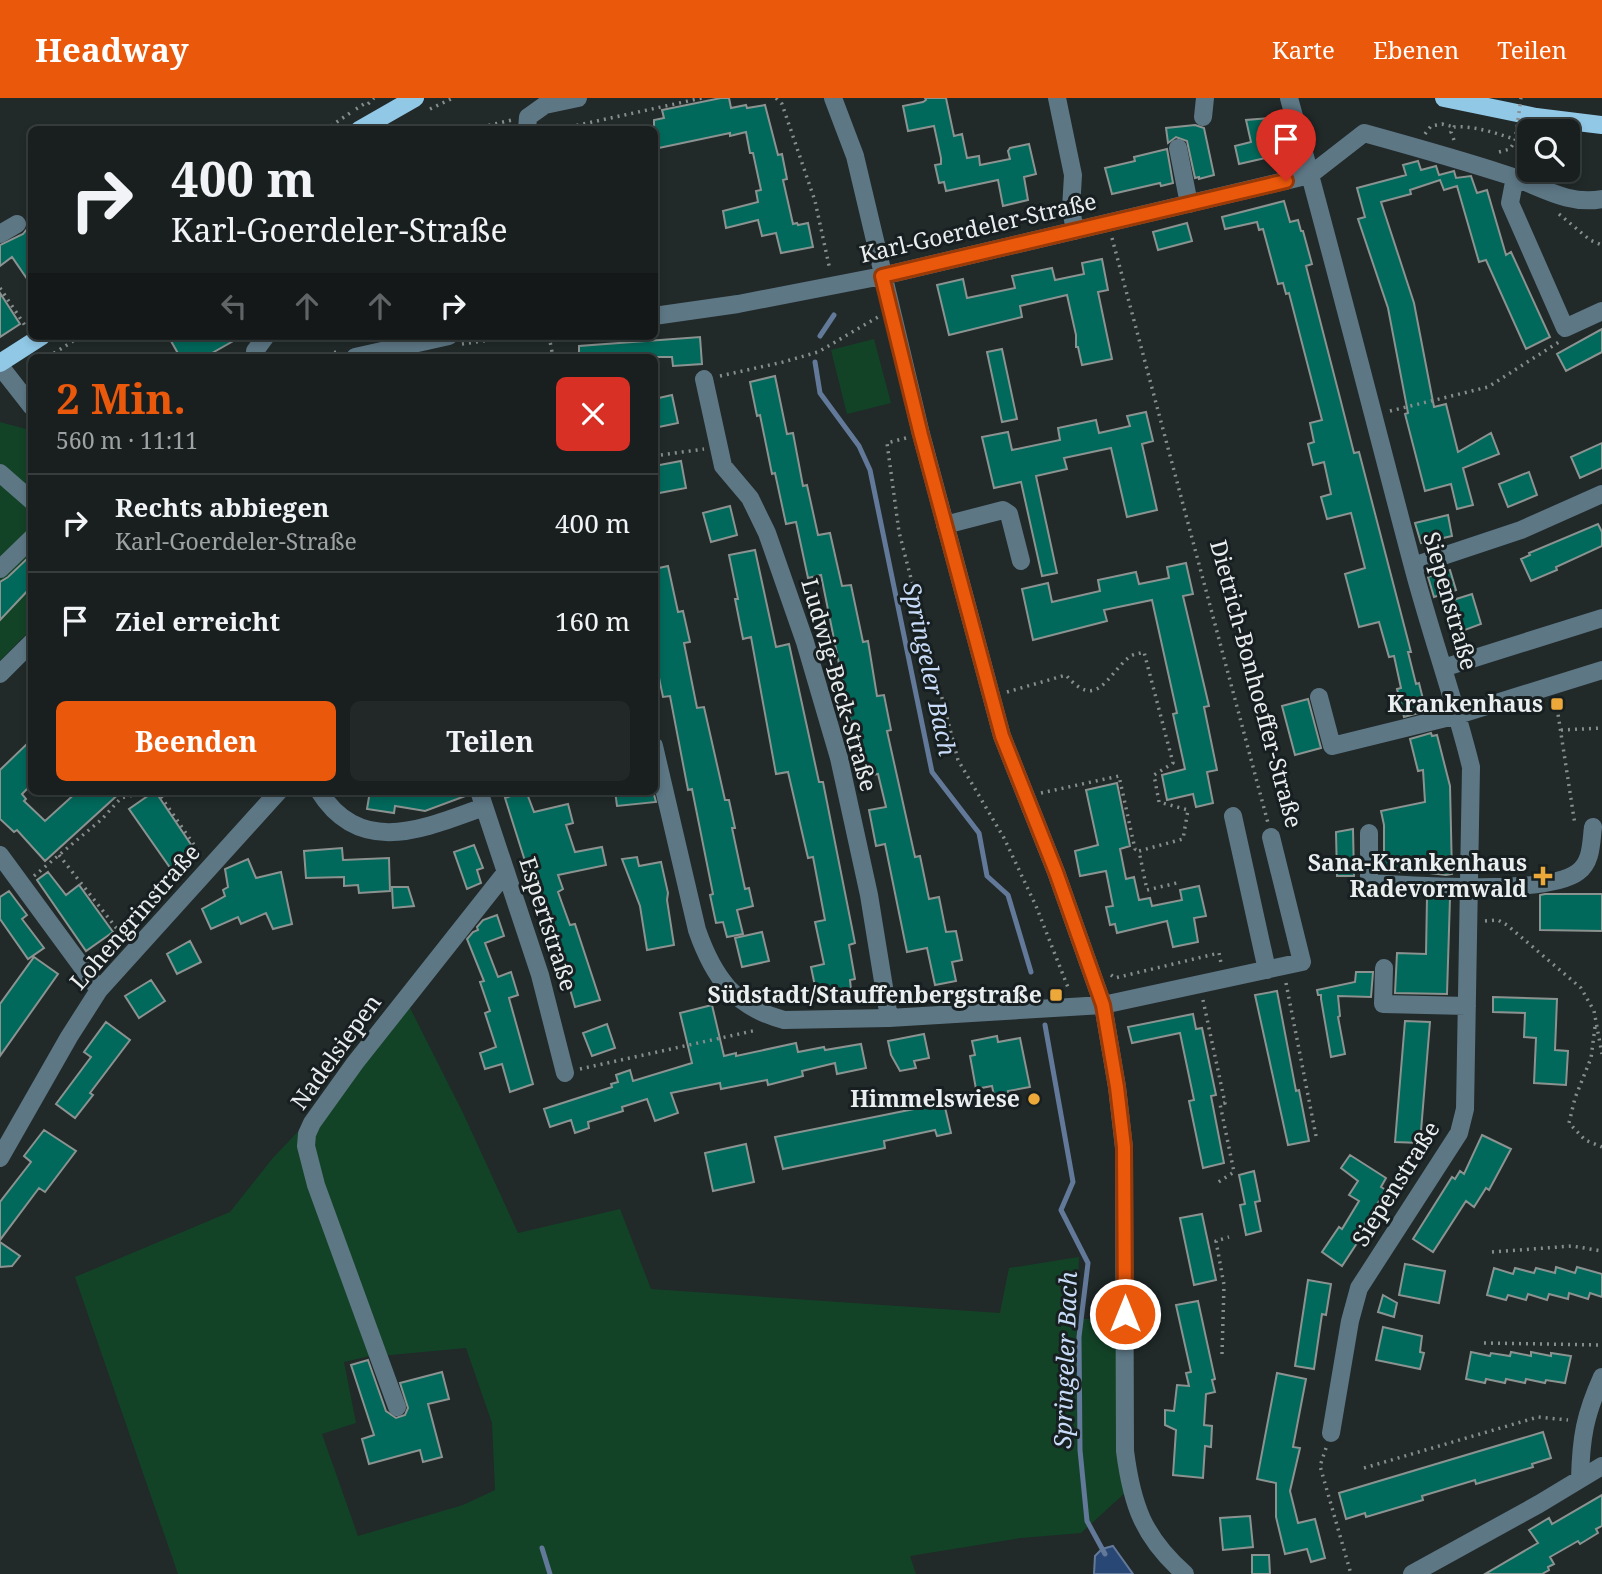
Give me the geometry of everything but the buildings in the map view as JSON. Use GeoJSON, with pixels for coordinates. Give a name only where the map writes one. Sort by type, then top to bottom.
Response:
{"type":"FeatureCollection","features":[{"type":"Feature","properties":{"kind":"main road"},"geometry":{"type":"LineString","coordinates":[[366,126],[415,98]]}},
{"type":"Feature","properties":{"kind":"main road"},"geometry":{"type":"LineString","coordinates":[[1444,98],[1536,117],[1602,125]]}},
{"type":"Feature","properties":{"kind":"main road"},"geometry":{"type":"LineString","coordinates":[[0,365],[36,340]]}},
{"type":"Feature","properties":{"kind":"street"},"geometry":{"type":"LineString","coordinates":[[528,123],[545,105],[578,98]]}},
{"type":"Feature","properties":{"kind":"street"},"geometry":{"type":"LineString","coordinates":[[833,98],[855,156],[890,309],[1002,736],[1056,872],[1103,1005],[1124,1147],[1125,1451],[1129,1486],[1152,1540],[1185,1574]]}},
{"type":"Feature","properties":{"kind":"street"},"geometry":{"type":"LineString","coordinates":[[1057,98],[1073,175],[1072,209],[1075,231]]}},
{"type":"Feature","properties":{"kind":"street"},"geometry":{"type":"LineString","coordinates":[[1203,117],[1205,98]]}},
{"type":"Feature","properties":{"kind":"street","name":"Siepenstraße"},"geometry":{"type":"LineString","coordinates":[[1289,98],[1413,566],[1471,767],[1465,1109],[1459,1133],[1359,1288],[1350,1321],[1331,1433]]}},
{"type":"Feature","properties":{"kind":"street"},"geometry":{"type":"LineString","coordinates":[[1311,175],[1364,133],[1515,177],[1555,195],[1588,201],[1602,198]]}},
{"type":"Feature","properties":{"kind":"street"},"geometry":{"type":"LineString","coordinates":[[1178,148],[1189,204]]}},
{"type":"Feature","properties":{"kind":"street","name":"Karl-Goerdeler-Straße"},"geometry":{"type":"LineString","coordinates":[[658,315],[738,304],[882,276],[1311,175]]}},
{"type":"Feature","properties":{"kind":"street"},"geometry":{"type":"LineString","coordinates":[[1515,177],[1510,203],[1565,328],[1602,311]]}},
{"type":"Feature","properties":{"kind":"street"},"geometry":{"type":"LineString","coordinates":[[0,234],[17,223]]}},
{"type":"Feature","properties":{"kind":"street"},"geometry":{"type":"LineString","coordinates":[[368,354],[431,340]]}},
{"type":"Feature","properties":{"kind":"street"},"geometry":{"type":"LineString","coordinates":[[0,365],[28,402]]}},
{"type":"Feature","properties":{"kind":"street","name":"Ludwig-Beck-Straße"},"geometry":{"type":"LineString","coordinates":[[704,380],[723,466],[750,499],[767,533],[805,642],[839,758],[869,895],[889,1018]]}},
{"type":"Feature","properties":{"kind":"street"},"geometry":{"type":"LineString","coordinates":[[0,473],[28,498]]}},
{"type":"Feature","properties":{"kind":"street"},"geometry":{"type":"LineString","coordinates":[[1413,566],[1521,530],[1602,494]]}},
{"type":"Feature","properties":{"kind":"street"},"geometry":{"type":"LineString","coordinates":[[946,525],[1003,510],[1009,514],[1021,561]]}},
{"type":"Feature","properties":{"kind":"street"},"geometry":{"type":"LineString","coordinates":[[0,569],[28,542]]}},
{"type":"Feature","properties":{"kind":"street"},"geometry":{"type":"LineString","coordinates":[[1443,668],[1602,618]]}},
{"type":"Feature","properties":{"kind":"street"},"geometry":{"type":"LineString","coordinates":[[0,674],[28,646]]}},
{"type":"Feature","properties":{"kind":"street"},"geometry":{"type":"LineString","coordinates":[[1319,697],[1332,746],[1458,715],[1602,670]]}},
{"type":"Feature","properties":{"kind":"street"},"geometry":{"type":"LineString","coordinates":[[658,763],[697,930],[710,964],[731,992],[757,1010],[784,1020],[889,1018],[1103,1005],[1275,968],[1233,816]]}},
{"type":"Feature","properties":{"kind":"street","name":"Lohengrinstraße"},"geometry":{"type":"LineString","coordinates":[[0,1158],[99,990],[275,795]]}},
{"type":"Feature","properties":{"kind":"street"},"geometry":{"type":"LineString","coordinates":[[321,795],[326,803],[345,819],[368,829],[389,833],[422,828],[482,799]]}},
{"type":"Feature","properties":{"kind":"street","name":"Espertstraße"},"geometry":{"type":"LineString","coordinates":[[482,799],[540,975],[565,1073]]}},
{"type":"Feature","properties":{"kind":"street"},"geometry":{"type":"LineString","coordinates":[[1369,833],[1369,883],[1469,887],[1545,885],[1579,872],[1590,854],[1584,827]]}},
{"type":"Feature","properties":{"kind":"street","name":"Dietrich-Bonhoeffer-Straße"},"geometry":{"type":"LineString","coordinates":[[1271,837],[1302,962],[1275,968]]}},
{"type":"Feature","properties":{"kind":"street"},"geometry":{"type":"LineString","coordinates":[[0,855],[99,990]]}},
{"type":"Feature","properties":{"kind":"street","name":"Nadelsiepen"},"geometry":{"type":"LineString","coordinates":[[397,1407],[316,1185],[306,1151],[307,1134],[321,1108],[355,1063],[506,872]]}},
{"type":"Feature","properties":{"kind":"street"},"geometry":{"type":"LineString","coordinates":[[1384,968],[1383,1004],[1467,1006]]}},
{"type":"Feature","properties":{"kind":"street"},"geometry":{"type":"LineString","coordinates":[[1580,1479],[1581,1438],[1594,1418],[1602,1377]]}},
{"type":"Feature","properties":{"kind":"street"},"geometry":{"type":"LineString","coordinates":[[1412,1574],[1602,1466]]}},
{"type":"Feature","properties":{"kind":"path"},"geometry":{"type":"LineString","coordinates":[[574,126],[702,98]]}},
{"type":"Feature","properties":{"kind":"path"},"geometry":{"type":"LineString","coordinates":[[776,98],[782,104],[805,166],[831,273]]}},
{"type":"Feature","properties":{"kind":"path"},"geometry":{"type":"LineString","coordinates":[[1499,152],[1510,149],[1515,141],[1521,98]]}},
{"type":"Feature","properties":{"kind":"path"},"geometry":{"type":"LineString","coordinates":[[502,126],[528,123]]}},
{"type":"Feature","properties":{"kind":"path"},"geometry":{"type":"LineString","coordinates":[[1431,126],[1442,124],[1491,132],[1517,140]]}},
{"type":"Feature","properties":{"kind":"path"},"geometry":{"type":"LineString","coordinates":[[1454,127],[1451,132],[1452,139],[1460,145]]}},
{"type":"Feature","properties":{"kind":"path"},"geometry":{"type":"LineString","coordinates":[[1555,195],[1559,214],[1590,240],[1602,245]]}},
{"type":"Feature","properties":{"kind":"path","name":"Dietrich-Bonhoeffer-Straße"},"geometry":{"type":"LineString","coordinates":[[1108,223],[1271,837]]}},
{"type":"Feature","properties":{"kind":"path"},"geometry":{"type":"LineString","coordinates":[[819,275],[840,270]]}},
{"type":"Feature","properties":{"kind":"path"},"geometry":{"type":"LineString","coordinates":[[0,288],[28,329]]}},
{"type":"Feature","properties":{"kind":"path"},"geometry":{"type":"LineString","coordinates":[[704,380],[818,352],[890,309]]}},
{"type":"Feature","properties":{"kind":"path"},"geometry":{"type":"LineString","coordinates":[[1374,415],[1488,387],[1561,340],[1565,328]]}},
{"type":"Feature","properties":{"kind":"path"},"geometry":{"type":"LineString","coordinates":[[53,354],[75,340]]}},
{"type":"Feature","properties":{"kind":"path"},"geometry":{"type":"LineString","coordinates":[[887,443],[899,532],[958,760],[1004,838],[1036,906],[1076,1007]]}},
{"type":"Feature","properties":{"kind":"path"},"geometry":{"type":"LineString","coordinates":[[658,455],[705,449],[723,466]]}},
{"type":"Feature","properties":{"kind":"path"},"geometry":{"type":"LineString","coordinates":[[991,696],[1066,675],[1073,684],[1090,691],[1098,690],[1130,656],[1144,652],[1172,763],[1154,775],[1159,802],[1188,810],[1183,839],[1139,851]]}},
{"type":"Feature","properties":{"kind":"path"},"geometry":{"type":"LineString","coordinates":[[1553,685],[1584,827]]}},
{"type":"Feature","properties":{"kind":"path"},"geometry":{"type":"LineString","coordinates":[[1561,730],[1602,728]]}},
{"type":"Feature","properties":{"kind":"path"},"geometry":{"type":"LineString","coordinates":[[1026,796],[1119,775],[1147,890],[1181,882]]}},
{"type":"Feature","properties":{"kind":"path"},"geometry":{"type":"LineString","coordinates":[[22,886],[102,819],[121,798],[133,795]]}},
{"type":"Feature","properties":{"kind":"path"},"geometry":{"type":"LineString","coordinates":[[161,795],[210,868]]}},
{"type":"Feature","properties":{"kind":"path"},"geometry":{"type":"LineString","coordinates":[[59,855],[134,950]]}},
{"type":"Feature","properties":{"kind":"path"},"geometry":{"type":"LineString","coordinates":[[1481,921],[1498,920],[1507,925],[1581,988],[1594,1012],[1602,1054]]}},
{"type":"Feature","properties":{"kind":"path"},"geometry":{"type":"LineString","coordinates":[[1106,971],[1115,978],[1219,953],[1225,979]]}},
{"type":"Feature","properties":{"kind":"path"},"geometry":{"type":"LineString","coordinates":[[1275,968],[1316,1136]]}},
{"type":"Feature","properties":{"kind":"path"},"geometry":{"type":"LineString","coordinates":[[1200,984],[1225,1103],[1220,1104],[1234,1172],[1217,1183]]}},
{"type":"Feature","properties":{"kind":"path"},"geometry":{"type":"LineString","coordinates":[[1596,1022],[1591,1058],[1575,1098],[1569,1123],[1585,1140],[1602,1147]]}},
{"type":"Feature","properties":{"kind":"path"},"geometry":{"type":"LineString","coordinates":[[565,1073],[761,1029]]}},
{"type":"Feature","properties":{"kind":"path"},"geometry":{"type":"LineString","coordinates":[[1223,1354],[1224,1285],[1216,1241],[1229,1237]]}},
{"type":"Feature","properties":{"kind":"path"},"geometry":{"type":"LineString","coordinates":[[1492,1252],[1572,1246],[1602,1251]]}},
{"type":"Feature","properties":{"kind":"path"},"geometry":{"type":"LineString","coordinates":[[1484,1343],[1602,1345]]}},
{"type":"Feature","properties":{"kind":"path"},"geometry":{"type":"LineString","coordinates":[[1364,1468],[1538,1417],[1594,1418]]}},
{"type":"Feature","properties":{"kind":"path"},"geometry":{"type":"LineString","coordinates":[[1331,1433],[1320,1466],[1351,1574]]}},
{"type":"Feature","properties":{"kind":"green space"},"geometry":{"type":"Polygon","coordinates":[[[874,339],[891,403],[847,414],[831,350],[874,339]]]}},
{"type":"Feature","properties":{"kind":"green space"},"geometry":{"type":"Polygon","coordinates":[[[0,422],[28,431],[28,632],[0,661],[0,422]]]}},
{"type":"Feature","properties":{"kind":"green space"},"geometry":{"type":"Polygon","coordinates":[[[407,1002],[463,1113],[518,1233],[620,1209],[651,1289],[1000,1313],[1009,1268],[1079,1257],[1076,1319],[1119,1319],[1125,1493],[1081,1533],[1021,1538],[910,1556],[916,1574],[178,1574],[75,1277],[230,1212],[272,1159],[308,1121],[304,1141],[374,1355],[344,1362],[356,1423],[322,1434],[358,1536],[463,1505],[495,1490],[492,1423],[466,1348],[380,1356],[309,1141],[407,1002]]]}},
{"type":"Feature","properties":{"kind":"water"},"geometry":{"type":"Polygon","coordinates":[[[1113,1546],[1133,1574],[1094,1574],[1095,1556],[1102,1549],[1113,1546]]]}},
{"type":"Feature","properties":{"kind":"waterway","name":"Springeler Bach"},"geometry":{"type":"LineString","coordinates":[[820,336],[834,315]]}},
{"type":"Feature","properties":{"kind":"waterway","name":"Springeler Bach"},"geometry":{"type":"LineString","coordinates":[[815,362],[820,393],[859,446],[870,470],[932,772],[979,833],[987,876],[1008,895],[1031,972]]}},
{"type":"Feature","properties":{"kind":"waterway","name":"Springeler Bach"},"geometry":{"type":"LineString","coordinates":[[1045,1025],[1073,1182],[1061,1210],[1088,1263],[1079,1337],[1080,1450],[1087,1521],[1105,1554]]}},
{"type":"Feature","properties":{"kind":"waterway"},"geometry":{"type":"LineString","coordinates":[[542,1548],[550,1574]]}},
{"type":"Feature","properties":{"kind":"place","name":"Krankenhaus"},"geometry":{"type":"Point","coordinates":[1557,704]}},
{"type":"Feature","properties":{"kind":"place","name":"Sana-Krankenhaus Radevormwald"},"geometry":{"type":"Point","coordinates":[1543,876]}},
{"type":"Feature","properties":{"kind":"place","name":"Südstadt/Stauffenbergstraße"},"geometry":{"type":"Point","coordinates":[1056,995]}},
{"type":"Feature","properties":{"kind":"place","name":"Himmelswiese"},"geometry":{"type":"Point","coordinates":[1034,1099]}},
{"type":"Feature","properties":{"kind":"route"},"geometry":{"type":"LineString","coordinates":[[1125,1314],[1124,1147],[1103,1005],[1056,872],[1002,736],[921,435],[882,276],[1286,181]]}}]}
